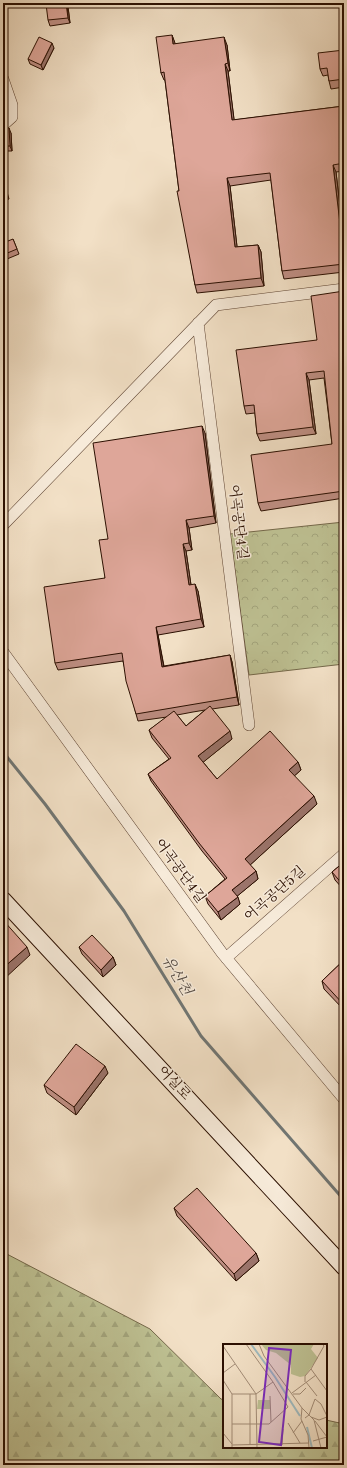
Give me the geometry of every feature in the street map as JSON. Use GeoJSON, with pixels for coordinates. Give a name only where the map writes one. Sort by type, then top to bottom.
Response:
{"type":"FeatureCollection","features":[{"type":"Feature","properties":{"kind":"main road","name":"어실로"},"geometry":{"type":"LineString","coordinates":[[3,900],[344,1267]]}},
{"type":"Feature","properties":{"kind":"street"},"geometry":{"type":"LineString","coordinates":[[3,79],[12,106],[12,117],[3,125]]}},
{"type":"Feature","properties":{"kind":"street"},"geometry":{"type":"LineString","coordinates":[[3,526],[216,305],[344,289]]}},
{"type":"Feature","properties":{"kind":"street","name":"어곡공단4길"},"geometry":{"type":"LineString","coordinates":[[198,323],[249,725]]}},
{"type":"Feature","properties":{"kind":"street","name":"어곡공단4길"},"geometry":{"type":"LineString","coordinates":[[3,652],[226,958],[344,1099]]}},
{"type":"Feature","properties":{"kind":"street","name":"어곡공단5길"},"geometry":{"type":"LineString","coordinates":[[226,958],[344,854]]}},
{"type":"Feature","properties":{"kind":"green space"},"geometry":{"type":"Polygon","coordinates":[[[344,522],[344,664],[249,675],[230,534],[344,522]]]}},
{"type":"Feature","properties":{"kind":"green space"},"geometry":{"type":"Polygon","coordinates":[[[3,1252],[150,1329],[223,1400],[223,1448],[327,1448],[327,1420],[344,1424],[344,1465],[3,1465],[3,1252]]]}},
{"type":"Feature","properties":{"kind":"building"},"geometry":{"type":"Polygon","coordinates":[[[66,3],[68,18],[48,20],[46,4],[66,3]]]}},
{"type":"Feature","properties":{"kind":"building"},"geometry":{"type":"Polygon","coordinates":[[[172,35],[173,44],[224,37],[228,63],[225,64],[232,120],[344,106],[344,163],[333,165],[344,264],[282,271],[270,173],[227,178],[235,247],[258,245],[261,278],[195,285],[177,191],[179,191],[164,72],[161,73],[156,37],[172,35]]]}},
{"type":"Feature","properties":{"kind":"building"},"geometry":{"type":"Polygon","coordinates":[[[39,37],[52,43],[41,65],[28,59],[39,37]]]}},
{"type":"Feature","properties":{"kind":"building"},"geometry":{"type":"Polygon","coordinates":[[[344,50],[344,79],[329,81],[327,68],[320,69],[318,53],[344,50]]]}},
{"type":"Feature","properties":{"kind":"building"},"geometry":{"type":"Polygon","coordinates":[[[3,128],[9,128],[10,146],[3,146],[3,128]]]}},
{"type":"Feature","properties":{"kind":"building"},"geometry":{"type":"Polygon","coordinates":[[[3,178],[7,194],[3,195],[3,178]]]}},
{"type":"Feature","properties":{"kind":"building"},"geometry":{"type":"Polygon","coordinates":[[[13,239],[17,249],[5,254],[3,243],[13,239]]]}},
{"type":"Feature","properties":{"kind":"building"},"geometry":{"type":"Polygon","coordinates":[[[344,291],[344,491],[258,503],[251,455],[332,444],[324,371],[306,373],[313,427],[257,434],[254,405],[244,406],[236,350],[317,340],[311,296],[344,291]]]}},
{"type":"Feature","properties":{"kind":"building"},"geometry":{"type":"Polygon","coordinates":[[[202,426],[214,516],[186,520],[189,543],[183,544],[189,585],[195,584],[201,619],[156,627],[162,667],[230,655],[237,697],[136,714],[126,681],[122,653],[55,663],[44,587],[105,578],[99,540],[108,539],[93,443],[202,426]]]}},
{"type":"Feature","properties":{"kind":"building"},"geometry":{"type":"Polygon","coordinates":[[[210,706],[230,731],[198,756],[217,779],[270,731],[298,762],[289,770],[314,796],[245,859],[256,871],[232,890],[238,897],[218,912],[205,896],[227,878],[148,774],[171,758],[149,730],[174,711],[186,726],[210,706]]]}},
{"type":"Feature","properties":{"kind":"building"},"geometry":{"type":"Polygon","coordinates":[[[344,773],[344,780],[341,776],[344,773]]]}},
{"type":"Feature","properties":{"kind":"building"},"geometry":{"type":"Polygon","coordinates":[[[344,862],[344,886],[332,872],[344,862]]]}},
{"type":"Feature","properties":{"kind":"building"},"geometry":{"type":"Polygon","coordinates":[[[3,920],[27,947],[3,968],[3,920]]]}},
{"type":"Feature","properties":{"kind":"building"},"geometry":{"type":"Polygon","coordinates":[[[92,935],[113,957],[101,970],[79,947],[92,935]]]}},
{"type":"Feature","properties":{"kind":"building"},"geometry":{"type":"Polygon","coordinates":[[[344,960],[344,1005],[322,981],[344,960]]]}},
{"type":"Feature","properties":{"kind":"building"},"geometry":{"type":"Polygon","coordinates":[[[76,1044],[105,1066],[74,1107],[44,1085],[76,1044]]]}},
{"type":"Feature","properties":{"kind":"building"},"geometry":{"type":"Polygon","coordinates":[[[197,1188],[256,1253],[234,1274],[174,1208],[197,1188]]]}},
{"type":"Feature","properties":{"kind":"waterway","name":"유산천"},"geometry":{"type":"LineString","coordinates":[[3,752],[45,804],[124,911],[201,1036],[344,1200]]}}]}
